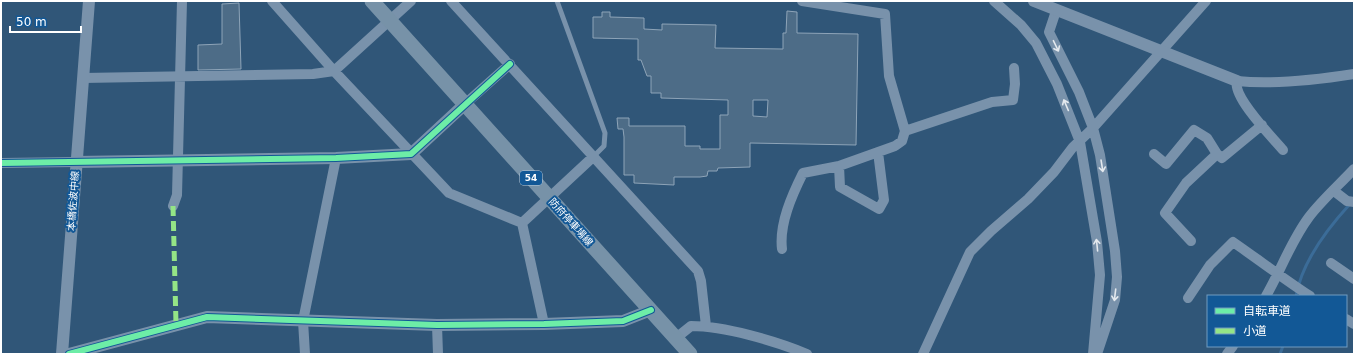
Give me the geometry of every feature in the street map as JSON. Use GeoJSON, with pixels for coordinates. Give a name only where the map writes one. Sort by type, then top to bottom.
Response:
{"type":"FeatureCollection","features":[{"type":"Feature","properties":{"kind":"main road","name":"防府停車場線"},"geometry":{"type":"LineString","coordinates":[[372,1],[690,354]]}},
{"type":"Feature","properties":{"kind":"street","name":"本橋佐波中線"},"geometry":{"type":"LineString","coordinates":[[62,354],[89,1]]}},
{"type":"Feature","properties":{"kind":"street"},"geometry":{"type":"LineString","coordinates":[[173,206],[177,195],[182,1]]}},
{"type":"Feature","properties":{"kind":"street"},"geometry":{"type":"LineString","coordinates":[[272,1],[334,71],[449,193],[522,223]]}},
{"type":"Feature","properties":{"kind":"street"},"geometry":{"type":"LineString","coordinates":[[83,78],[313,74],[334,71],[411,1]]}},
{"type":"Feature","properties":{"kind":"street"},"geometry":{"type":"LineString","coordinates":[[451,1],[698,271],[701,281],[706,326]]}},
{"type":"Feature","properties":{"kind":"street"},"geometry":{"type":"LineString","coordinates":[[782,249],[781,238],[786,218],[795,188],[803,173],[839,166],[878,152],[902,141],[906,131],[889,76],[885,14],[802,1]]}},
{"type":"Feature","properties":{"kind":"street"},"geometry":{"type":"LineString","coordinates":[[994,1],[1021,25],[1036,43],[1057,84],[1080,142],[1097,242],[1100,275],[1093,354]]}},
{"type":"Feature","properties":{"kind":"street"},"geometry":{"type":"LineString","coordinates":[[1034,1],[1056,11],[1162,50],[1219,76],[1237,81],[1254,83],[1279,82],[1354,74]]}},
{"type":"Feature","properties":{"kind":"street"},"geometry":{"type":"LineString","coordinates":[[923,354],[970,252],[990,231],[1028,198],[1054,172],[1073,147],[1093,128],[1206,1]]}},
{"type":"Feature","properties":{"kind":"street"},"geometry":{"type":"LineString","coordinates":[[1056,11],[1049,32],[1078,92],[1093,128],[1105,184],[1117,278],[1113,306],[1097,354]]}},
{"type":"Feature","properties":{"kind":"street"},"geometry":{"type":"LineString","coordinates":[[1,163],[390,157],[411,154],[510,64]]}},
{"type":"Feature","properties":{"kind":"street"},"geometry":{"type":"LineString","coordinates":[[906,131],[992,102],[1013,100],[1015,84],[1014,68]]}},
{"type":"Feature","properties":{"kind":"street"},"geometry":{"type":"LineString","coordinates":[[1237,81],[1236,86],[1238,93],[1283,150]]}},
{"type":"Feature","properties":{"kind":"street"},"geometry":{"type":"LineString","coordinates":[[1154,154],[1166,164],[1194,130],[1207,138],[1217,154],[1222,158],[1262,125]]}},
{"type":"Feature","properties":{"kind":"street"},"geometry":{"type":"LineString","coordinates":[[839,166],[840,187],[879,209],[884,200],[878,152]]}},
{"type":"Feature","properties":{"kind":"street"},"geometry":{"type":"LineString","coordinates":[[1191,241],[1165,213],[1186,183],[1217,154]]}},
{"type":"Feature","properties":{"kind":"street"},"geometry":{"type":"LineString","coordinates":[[522,223],[593,156]]}},
{"type":"Feature","properties":{"kind":"street"},"geometry":{"type":"LineString","coordinates":[[305,354],[303,321],[336,158]]}},
{"type":"Feature","properties":{"kind":"street"},"geometry":{"type":"LineString","coordinates":[[1267,295],[1278,276],[1295,240],[1310,217],[1354,169]]}},
{"type":"Feature","properties":{"kind":"street"},"geometry":{"type":"LineString","coordinates":[[1334,191],[1347,201],[1354,202]]}},
{"type":"Feature","properties":{"kind":"street"},"geometry":{"type":"LineString","coordinates":[[522,223],[544,324]]}},
{"type":"Feature","properties":{"kind":"street"},"geometry":{"type":"LineString","coordinates":[[1188,298],[1210,265],[1233,242],[1272,268],[1278,276],[1308,295]]}},
{"type":"Feature","properties":{"kind":"street"},"geometry":{"type":"LineString","coordinates":[[1331,263],[1354,279]]}},
{"type":"Feature","properties":{"kind":"street"},"geometry":{"type":"LineString","coordinates":[[69,354],[207,317],[437,325],[544,324],[623,322],[651,310]]}},
{"type":"Feature","properties":{"kind":"street"},"geometry":{"type":"LineString","coordinates":[[437,325],[438,354]]}},
{"type":"Feature","properties":{"kind":"street"},"geometry":{"type":"LineString","coordinates":[[676,338],[690,326],[706,326],[791,347],[807,354]]}},
{"type":"Feature","properties":{"kind":"lane"},"geometry":{"type":"LineString","coordinates":[[556,1],[605,133],[604,146],[593,156]]}},
{"type":"Feature","properties":{"kind":"building"},"geometry":{"type":"Polygon","coordinates":[[[239,3],[241,69],[198,70],[198,45],[222,44],[222,4],[239,3]]]}},
{"type":"Feature","properties":{"kind":"building"},"geometry":{"type":"Polygon","coordinates":[[[787,11],[797,12],[797,33],[858,34],[856,145],[750,143],[750,167],[718,168],[717,171],[708,171],[707,176],[700,177],[674,177],[674,185],[634,183],[634,175],[624,175],[624,137],[623,129],[618,129],[617,118],[629,118],[629,126],[685,126],[685,146],[700,146],[700,149],[720,149],[720,115],[728,115],[728,100],[661,98],[661,93],[651,93],[651,76],[647,76],[641,60],[638,60],[638,39],[593,38],[593,17],[602,17],[602,12],[610,12],[610,17],[644,18],[644,29],[662,30],[662,24],[716,25],[715,48],[783,49],[783,33],[786,33],[787,11]],[[753,100],[753,116],[767,117],[768,100],[753,100]]]}},
{"type":"Feature","properties":{"kind":"waterway"},"geometry":{"type":"LineString","coordinates":[[1296,295],[1304,271],[1324,235],[1350,204]]}},
{"type":"Feature","properties":{"kind":"waterway"},"geometry":{"type":"LineString","coordinates":[[1280,354],[1283,347]]}},
{"type":"Feature","properties":{"kind":"marked path"},"geometry":{"type":"LineString","coordinates":[[173,206],[176,324]]}},
{"type":"Feature","properties":{"kind":"cycle path"},"geometry":{"type":"LineString","coordinates":[[1,163],[336,158],[411,154],[510,64]]}},
{"type":"Feature","properties":{"kind":"cycle path"},"geometry":{"type":"LineString","coordinates":[[69,354],[207,317],[437,325],[544,324],[623,321],[651,310]]}}]}
